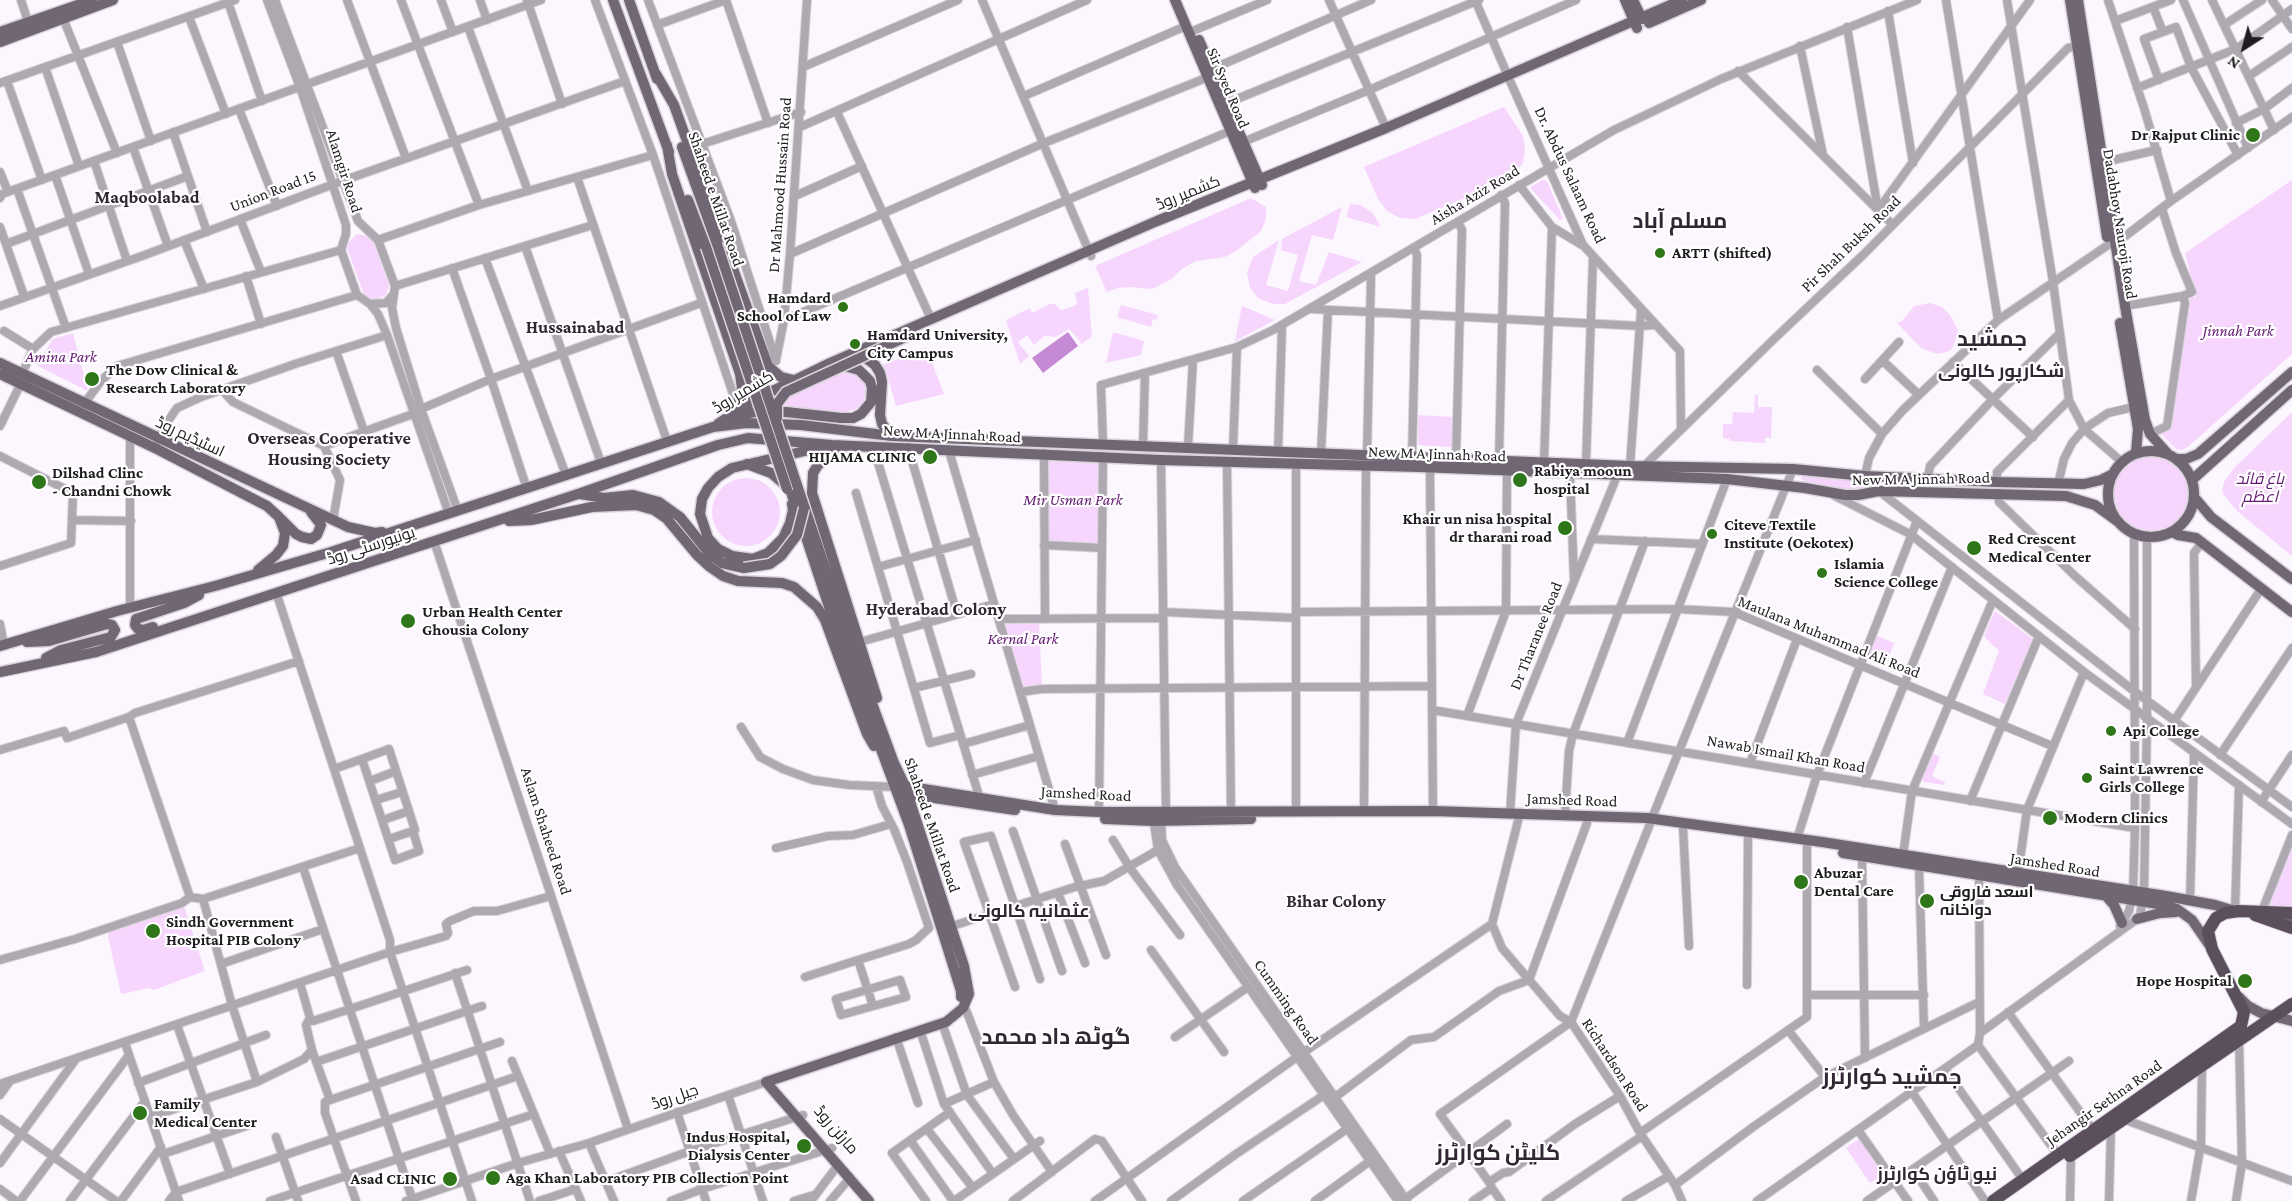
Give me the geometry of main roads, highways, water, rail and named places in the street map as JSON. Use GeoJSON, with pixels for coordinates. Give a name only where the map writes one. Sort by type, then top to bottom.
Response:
{"type":"FeatureCollection","features":[{"type":"Feature","properties":{"kind":"highway"},"geometry":{"type":"LineString","coordinates":[[2237,911],[2292,928]]}},
{"type":"Feature","properties":{"kind":"highway"},"geometry":{"type":"LineString","coordinates":[[2238,1037],[2244,1012],[2212,949],[2208,931],[2211,924],[2225,913],[2237,911],[2292,913]]}},
{"type":"Feature","properties":{"kind":"highway"},"geometry":{"type":"LineString","coordinates":[[2270,1015],[2292,994]]}},
{"type":"Feature","properties":{"kind":"highway"},"geometry":{"type":"LineString","coordinates":[[2238,1037],[2270,1015],[2292,1004]]}},
{"type":"Feature","properties":{"kind":"highway","name":"Jehangir Sethna Road"},"geometry":{"type":"LineString","coordinates":[[2004,1201],[2202,1065],[2238,1037]]}},
{"type":"Feature","properties":{"kind":"highway","name":"Jehangir Sethna Road"},"geometry":{"type":"LineString","coordinates":[[1993,1201],[2093,1130],[2238,1037]]}},
{"type":"Feature","properties":{"kind":"main road"},"geometry":{"type":"LineString","coordinates":[[0,42],[29,26],[92,0]]}},
{"type":"Feature","properties":{"kind":"main road"},"geometry":{"type":"LineString","coordinates":[[0,32],[63,18],[113,0]]}},
{"type":"Feature","properties":{"kind":"main road","name":"Shaheed e Millat Road"},"geometry":{"type":"LineString","coordinates":[[613,0],[667,145],[711,245],[778,429],[841,614],[857,646]]}},
{"type":"Feature","properties":{"kind":"main road","name":"Shaheed e Millat Road"},"geometry":{"type":"LineString","coordinates":[[629,0],[656,74],[711,245],[787,489],[793,510],[787,531],[776,546],[753,559],[732,556],[718,549],[708,538],[699,514],[702,499],[717,477],[732,468],[747,464],[832,445]]}},
{"type":"Feature","properties":{"kind":"main road","name":"Sir Syed Road"},"geometry":{"type":"LineString","coordinates":[[1174,0],[1198,45],[1229,123],[1257,184]]}},
{"type":"Feature","properties":{"kind":"main road","name":"Sir Syed Road"},"geometry":{"type":"LineString","coordinates":[[1182,0],[1190,28]]}},
{"type":"Feature","properties":{"kind":"main road"},"geometry":{"type":"LineString","coordinates":[[1625,0],[1639,23]]}},
{"type":"Feature","properties":{"kind":"main road"},"geometry":{"type":"LineString","coordinates":[[1633,0],[1639,23]]}},
{"type":"Feature","properties":{"kind":"main road","name":"کشمیر روڈ"},"geometry":{"type":"LineString","coordinates":[[1639,23],[1682,0]]}},
{"type":"Feature","properties":{"kind":"main road","name":"کشمیر روڈ"},"geometry":{"type":"LineString","coordinates":[[713,427],[754,400],[794,380],[931,319],[1639,23],[1701,0]]}},
{"type":"Feature","properties":{"kind":"main road","name":"Dadabhoy Nauroji Road"},"geometry":{"type":"LineString","coordinates":[[2070,0],[2112,244],[2138,429],[2136,453]]}},
{"type":"Feature","properties":{"kind":"main road"},"geometry":{"type":"LineString","coordinates":[[2078,0],[2104,162],[2112,244],[2145,420],[2150,434],[2172,457],[2188,472],[2192,480],[2194,497],[2188,517],[2172,532],[2160,536],[2147,537],[2134,534],[2117,521],[2109,506],[2109,481],[2122,462],[2136,453],[2152,451],[2172,457],[2186,459],[2198,454],[2292,372]]}},
{"type":"Feature","properties":{"kind":"main road"},"geometry":{"type":"LineString","coordinates":[[656,74],[674,105],[768,366],[775,367],[781,377],[794,380]]}},
{"type":"Feature","properties":{"kind":"main road","name":"Sir Syed Road"},"geometry":{"type":"LineString","coordinates":[[1209,74],[1227,103],[1229,123],[1243,142],[1257,184]]}},
{"type":"Feature","properties":{"kind":"main road","name":"کشمیر روڈ"},"geometry":{"type":"LineString","coordinates":[[1257,184],[1386,128],[1509,79]]}},
{"type":"Feature","properties":{"kind":"main road"},"geometry":{"type":"LineString","coordinates":[[667,145],[672,174],[740,374],[742,388],[734,412],[812,414],[853,418],[868,407],[872,395],[870,381],[859,370],[841,365]]}},
{"type":"Feature","properties":{"kind":"main road","name":"کشمیر روڈ"},"geometry":{"type":"LineString","coordinates":[[778,429],[777,411],[781,397],[786,392],[841,365],[1090,254]]}},
{"type":"Feature","properties":{"kind":"main road"},"geometry":{"type":"LineString","coordinates":[[740,374],[754,368],[760,359],[762,350]]}},
{"type":"Feature","properties":{"kind":"main road"},"geometry":{"type":"LineString","coordinates":[[850,355],[867,359],[880,373],[882,382],[880,415],[882,424],[892,436]]}},
{"type":"Feature","properties":{"kind":"main road","name":"اسٹیڈیم روڈ"},"geometry":{"type":"LineString","coordinates":[[0,363],[21,378],[130,436],[157,444],[307,507],[348,527],[375,533],[405,528]]}},
{"type":"Feature","properties":{"kind":"main road","name":"اسٹیڈیم روڈ"},"geometry":{"type":"LineString","coordinates":[[0,374],[21,378],[84,404],[267,506],[296,534],[307,539],[317,535],[321,525],[307,507]]}},
{"type":"Feature","properties":{"kind":"main road"},"geometry":{"type":"LineString","coordinates":[[2192,480],[2292,390]]}},
{"type":"Feature","properties":{"kind":"main road","name":"New M A Jinnah Road"},"geometry":{"type":"LineString","coordinates":[[746,423],[801,425],[892,436],[1321,453],[1430,468],[1727,479],[1805,488],[1832,494],[1858,495],[1879,491],[2084,484],[2113,474]]}},
{"type":"Feature","properties":{"kind":"main road","name":"یونیورسٹی روڈ"},"geometry":{"type":"LineString","coordinates":[[5,645],[130,608],[215,586],[405,528],[713,427],[746,423]]}},
{"type":"Feature","properties":{"kind":"main road","name":"New M A Jinnah Road"},"geometry":{"type":"LineString","coordinates":[[748,438],[950,451],[1227,462],[1296,464],[1412,457],[1630,466],[1793,469],[1865,476],[1928,478],[2073,497],[2102,509],[2117,521]]}},
{"type":"Feature","properties":{"kind":"main road","name":"یونیورسٹی روڈ"},"geometry":{"type":"LineString","coordinates":[[0,672],[96,652],[434,542],[718,445],[748,438]]}},
{"type":"Feature","properties":{"kind":"main road"},"geometry":{"type":"LineString","coordinates":[[662,443],[663,464]]}},
{"type":"Feature","properties":{"kind":"main road"},"geometry":{"type":"LineString","coordinates":[[859,445],[836,448],[826,456],[813,473],[812,493],[857,646],[897,755],[890,763]]}},
{"type":"Feature","properties":{"kind":"main road"},"geometry":{"type":"LineString","coordinates":[[747,464],[771,473],[790,489],[835,625],[890,763]]}},
{"type":"Feature","properties":{"kind":"main road"},"geometry":{"type":"LineString","coordinates":[[2073,497],[2080,495],[2096,497],[2102,494],[2101,487],[2084,484]]}},
{"type":"Feature","properties":{"kind":"main road"},"geometry":{"type":"LineString","coordinates":[[578,494],[604,498],[633,495],[659,502],[680,517],[710,554],[722,563],[744,568],[770,564],[781,556],[797,535],[804,508]]}},
{"type":"Feature","properties":{"kind":"main road"},"geometry":{"type":"LineString","coordinates":[[2194,497],[2211,518],[2292,579]]}},
{"type":"Feature","properties":{"kind":"main road"},"geometry":{"type":"LineString","coordinates":[[494,522],[531,520],[592,507],[636,505],[654,510],[667,519],[697,555],[723,576],[738,581],[782,583],[794,586],[817,607],[825,620],[867,734],[890,763]]}},
{"type":"Feature","properties":{"kind":"main road"},"geometry":{"type":"LineString","coordinates":[[253,574],[276,555],[283,546],[285,533],[279,517]]}},
{"type":"Feature","properties":{"kind":"main road"},"geometry":{"type":"LineString","coordinates":[[2172,532],[2196,538],[2292,612]]}},
{"type":"Feature","properties":{"kind":"main road"},"geometry":{"type":"LineString","coordinates":[[188,621],[167,622],[143,630],[135,625],[136,619],[142,616],[184,603],[215,586]]}},
{"type":"Feature","properties":{"kind":"main road"},"geometry":{"type":"LineString","coordinates":[[5,645],[49,641],[107,624],[112,625],[115,630],[111,637],[61,650],[30,666]]}},
{"type":"Feature","properties":{"kind":"main road","name":"Shaheed e Millat Road"},"geometry":{"type":"LineString","coordinates":[[890,763],[902,790],[946,928],[962,991],[947,1020]]}},
{"type":"Feature","properties":{"kind":"main road","name":"Jamshed Road"},"geometry":{"type":"LineString","coordinates":[[902,790],[979,796],[1055,810],[1159,816],[1231,812],[1433,811],[1587,823],[1651,821],[1919,866],[2018,874],[2138,897],[2185,913]]}},
{"type":"Feature","properties":{"kind":"main road","name":"Jamshed Road"},"geometry":{"type":"LineString","coordinates":[[902,790],[1042,815],[1402,817],[1565,814],[1651,821],[1797,838],[1903,855],[2106,896],[2190,901],[2292,921]]}},
{"type":"Feature","properties":{"kind":"main road"},"geometry":{"type":"LineString","coordinates":[[2106,896],[2114,905],[2122,923]]}},
{"type":"Feature","properties":{"kind":"main road"},"geometry":{"type":"LineString","coordinates":[[2137,919],[2160,913],[2185,913],[2212,949]]}},
{"type":"Feature","properties":{"kind":"main road","name":"Shaheed e Millat Road"},"geometry":{"type":"LineString","coordinates":[[946,928],[964,966],[969,994],[964,1005],[947,1020]]}},
{"type":"Feature","properties":{"kind":"main road"},"geometry":{"type":"LineString","coordinates":[[2234,991],[2248,1006],[2292,1021]]}},
{"type":"Feature","properties":{"kind":"main road","name":"جیل روڈ"},"geometry":{"type":"LineString","coordinates":[[769,1081],[947,1020]]}},
{"type":"Feature","properties":{"kind":"main road","name":"مارٹن روڈ"},"geometry":{"type":"LineString","coordinates":[[769,1081],[876,1201]]}},
{"type":"Feature","properties":{"kind":"main road","name":"مارٹن روڈ"},"geometry":{"type":"LineString","coordinates":[[828,1149],[838,1165],[869,1201]]}},
{"type":"Feature","properties":{"kind":"place","name":"Dr Rajput Clinic"},"geometry":{"type":"Point","coordinates":[2253,135]}},
{"type":"Feature","properties":{"kind":"place","name":"ARTT (shifted)"},"geometry":{"type":"Point","coordinates":[1660,253]}},
{"type":"Feature","properties":{"kind":"place","name":"Hamdard School of Law"},"geometry":{"type":"Point","coordinates":[843,307]}},
{"type":"Feature","properties":{"kind":"place","name":"Hamdard University, City Campus"},"geometry":{"type":"Point","coordinates":[855,344]}},
{"type":"Feature","properties":{"kind":"place","name":"The Dow Clinical & Research Laboratory"},"geometry":{"type":"Point","coordinates":[92,379]}},
{"type":"Feature","properties":{"kind":"place","name":"HIJAMA CLINIC"},"geometry":{"type":"Point","coordinates":[930,457]}},
{"type":"Feature","properties":{"kind":"place","name":"Rabiya mooun hospital"},"geometry":{"type":"Point","coordinates":[1520,480]}},
{"type":"Feature","properties":{"kind":"place","name":"Dilshad Clinc - Chandni Chowk"},"geometry":{"type":"Point","coordinates":[39,482]}},
{"type":"Feature","properties":{"kind":"place","name":"Khair un nisa hospital dr tharani road"},"geometry":{"type":"Point","coordinates":[1565,528]}},
{"type":"Feature","properties":{"kind":"place","name":"Citeve Textile Institute (Oekotex)"},"geometry":{"type":"Point","coordinates":[1712,534]}},
{"type":"Feature","properties":{"kind":"place","name":"Red Crescent Medical Center"},"geometry":{"type":"Point","coordinates":[1974,548]}},
{"type":"Feature","properties":{"kind":"place","name":"Islamia Science College"},"geometry":{"type":"Point","coordinates":[1822,573]}},
{"type":"Feature","properties":{"kind":"place","name":"Urban Health Center Ghousia Colony"},"geometry":{"type":"Point","coordinates":[408,621]}},
{"type":"Feature","properties":{"kind":"place","name":"Api College"},"geometry":{"type":"Point","coordinates":[2111,731]}},
{"type":"Feature","properties":{"kind":"place","name":"Saint Lawrence Girls College"},"geometry":{"type":"Point","coordinates":[2087,778]}},
{"type":"Feature","properties":{"kind":"place","name":"Modern Clinics"},"geometry":{"type":"Point","coordinates":[2050,818]}},
{"type":"Feature","properties":{"kind":"place","name":"Abuzar Dental Care"},"geometry":{"type":"Point","coordinates":[1801,882]}},
{"type":"Feature","properties":{"kind":"place","name":"اسعد فاروقی دواخانہ"},"geometry":{"type":"Point","coordinates":[1927,901]}},
{"type":"Feature","properties":{"kind":"place","name":"Sindh Government Hospital PIB Colony"},"geometry":{"type":"Point","coordinates":[153,931]}},
{"type":"Feature","properties":{"kind":"place","name":"Hope Hospital"},"geometry":{"type":"Point","coordinates":[2245,981]}},
{"type":"Feature","properties":{"kind":"place","name":"Family Medical Center"},"geometry":{"type":"Point","coordinates":[140,1113]}},
{"type":"Feature","properties":{"kind":"place","name":"Indus Hospital, Dialysis Center"},"geometry":{"type":"Point","coordinates":[804,1146]}},
{"type":"Feature","properties":{"kind":"place","name":"Aga Khan Laboratory PIB Collection Point"},"geometry":{"type":"Point","coordinates":[493,1178]}},
{"type":"Feature","properties":{"kind":"place","name":"Asad CLINIC"},"geometry":{"type":"Point","coordinates":[450,1179]}},
{"type":"Feature","properties":{"kind":"district","name":"Maqboolabad"},"geometry":{"type":"Point","coordinates":[147,197]}},
{"type":"Feature","properties":{"kind":"district","name":"مسلم آباد"},"geometry":{"type":"Point","coordinates":[1680,221]}},
{"type":"Feature","properties":{"kind":"district","name":"Hussainabad"},"geometry":{"type":"Point","coordinates":[575,327]}},
{"type":"Feature","properties":{"kind":"district","name":"جمشید"},"geometry":{"type":"Point","coordinates":[1992,339]}},
{"type":"Feature","properties":{"kind":"district","name":"شکارپور کالونی"},"geometry":{"type":"Point","coordinates":[2001,371]}},
{"type":"Feature","properties":{"kind":"district","name":"Overseas Cooperative Housing Society"},"geometry":{"type":"Point","coordinates":[329,448]}},
{"type":"Feature","properties":{"kind":"district","name":"Hyderabad Colony"},"geometry":{"type":"Point","coordinates":[936,609]}},
{"type":"Feature","properties":{"kind":"district","name":"Bihar Colony"},"geometry":{"type":"Point","coordinates":[1336,901]}},
{"type":"Feature","properties":{"kind":"district","name":"عثمانیہ کالونی"},"geometry":{"type":"Point","coordinates":[1029,911]}},
{"type":"Feature","properties":{"kind":"district","name":"گوٹھ داد محمد"},"geometry":{"type":"Point","coordinates":[1056,1037]}},
{"type":"Feature","properties":{"kind":"district","name":"جمشید کوارٹرز"},"geometry":{"type":"Point","coordinates":[1892,1077]}},
{"type":"Feature","properties":{"kind":"district","name":"کلیٹن کوارٹرز"},"geometry":{"type":"Point","coordinates":[1498,1153]}},
{"type":"Feature","properties":{"kind":"district","name":"نیو ٹاؤن کوارٹرز"},"geometry":{"type":"Point","coordinates":[1937,1174]}},
{"type":"Feature","properties":{"kind":"park label","name":"Jinnah Park"},"geometry":{"type":"Point","coordinates":[2238,331]}},
{"type":"Feature","properties":{"kind":"park label","name":"Amina Park"},"geometry":{"type":"Point","coordinates":[61,357]}},
{"type":"Feature","properties":{"kind":"park label","name":"باغ قائد اعظم"},"geometry":{"type":"Point","coordinates":[2260,488]}},
{"type":"Feature","properties":{"kind":"park label","name":"Mir Usman Park"},"geometry":{"type":"Point","coordinates":[1073,500]}},
{"type":"Feature","properties":{"kind":"park label","name":"Kernal Park"},"geometry":{"type":"Point","coordinates":[1023,639]}}]}
